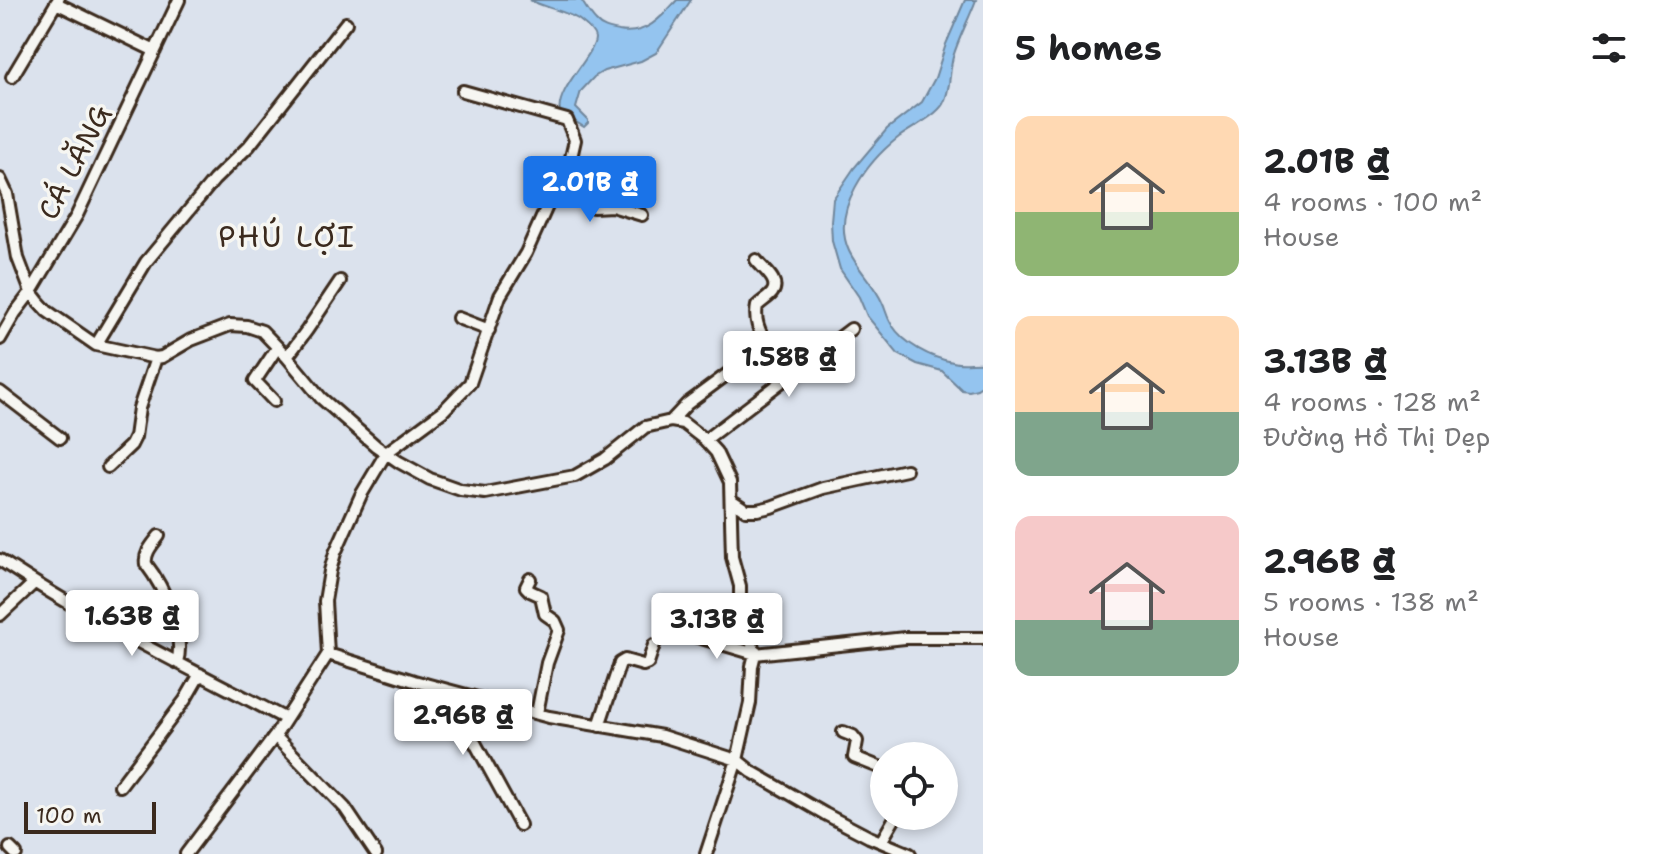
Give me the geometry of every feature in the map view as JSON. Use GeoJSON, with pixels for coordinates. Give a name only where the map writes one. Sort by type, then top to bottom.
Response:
{"type":"FeatureCollection","features":[{"type":"Feature","properties":{"kind":"street","name":"CÁ LĂNG"},"geometry":{"type":"LineString","coordinates":[[0,339],[77,215],[179,0]]}},
{"type":"Feature","properties":{"kind":"street"},"geometry":{"type":"LineString","coordinates":[[12,77],[57,2],[155,51]]}},
{"type":"Feature","properties":{"kind":"street"},"geometry":{"type":"LineString","coordinates":[[96,345],[146,262],[214,180],[249,146],[346,23]]}},
{"type":"Feature","properties":{"kind":"street"},"geometry":{"type":"LineString","coordinates":[[186,854],[275,736],[328,654],[325,601],[330,571],[361,495],[386,453],[443,411],[470,383],[500,296],[526,253],[573,152],[575,140],[567,120],[463,91]]}},
{"type":"Feature","properties":{"kind":"street"},"geometry":{"type":"LineString","coordinates":[[0,179],[7,194],[18,258],[31,292],[47,311],[96,345],[156,358],[208,332],[230,325],[262,331],[321,398],[386,453],[430,479],[461,490],[485,493],[575,476],[605,459],[645,427],[671,421],[683,423],[705,440],[716,452],[730,482],[732,557],[755,654],[750,703],[737,760],[706,854]]}},
{"type":"Feature","properties":{"kind":"street"},"geometry":{"type":"LineString","coordinates":[[557,184],[593,207],[612,206],[642,215]]}},
{"type":"Feature","properties":{"kind":"street"},"geometry":{"type":"LineString","coordinates":[[756,260],[775,285],[769,296],[757,306],[755,313],[760,332],[792,375]]}},
{"type":"Feature","properties":{"kind":"street"},"geometry":{"type":"LineString","coordinates":[[287,357],[340,281]]}},
{"type":"Feature","properties":{"kind":"street"},"geometry":{"type":"LineString","coordinates":[[458,318],[489,330]]}},
{"type":"Feature","properties":{"kind":"street"},"geometry":{"type":"LineString","coordinates":[[705,440],[851,329]]}},
{"type":"Feature","properties":{"kind":"street"},"geometry":{"type":"LineString","coordinates":[[671,421],[687,404],[768,344]]}},
{"type":"Feature","properties":{"kind":"street"},"geometry":{"type":"LineString","coordinates":[[274,401],[255,381],[277,348]]}},
{"type":"Feature","properties":{"kind":"street"},"geometry":{"type":"LineString","coordinates":[[108,467],[135,437],[139,408],[156,358]]}},
{"type":"Feature","properties":{"kind":"street"},"geometry":{"type":"LineString","coordinates":[[0,392],[60,438]]}},
{"type":"Feature","properties":{"kind":"street"},"geometry":{"type":"LineString","coordinates":[[731,500],[746,510],[757,510],[823,488],[906,470]]}},
{"type":"Feature","properties":{"kind":"street"},"geometry":{"type":"LineString","coordinates":[[159,536],[145,559],[162,588],[172,614],[180,647],[177,662]]}},
{"type":"Feature","properties":{"kind":"street"},"geometry":{"type":"LineString","coordinates":[[0,560],[98,620],[286,719]]}},
{"type":"Feature","properties":{"kind":"street"},"geometry":{"type":"LineString","coordinates":[[530,579],[526,587],[541,596],[545,614],[555,621],[559,630],[547,663],[537,713]]}},
{"type":"Feature","properties":{"kind":"street"},"geometry":{"type":"LineString","coordinates":[[0,615],[34,583]]}},
{"type":"Feature","properties":{"kind":"street"},"geometry":{"type":"LineString","coordinates":[[688,634],[755,654],[905,638],[983,638]]}},
{"type":"Feature","properties":{"kind":"street"},"geometry":{"type":"LineString","coordinates":[[599,726],[620,663],[625,660],[643,665],[648,663],[654,645]]}},
{"type":"Feature","properties":{"kind":"street"},"geometry":{"type":"LineString","coordinates":[[328,654],[537,713],[662,736],[737,760],[825,814],[910,854]]}},
{"type":"Feature","properties":{"kind":"street"},"geometry":{"type":"LineString","coordinates":[[120,786],[185,700],[200,674]]}},
{"type":"Feature","properties":{"kind":"street"},"geometry":{"type":"LineString","coordinates":[[426,684],[444,713],[474,741],[520,825]]}},
{"type":"Feature","properties":{"kind":"street"},"geometry":{"type":"LineString","coordinates":[[843,732],[857,741],[854,757],[870,763]]}},
{"type":"Feature","properties":{"kind":"street"},"geometry":{"type":"LineString","coordinates":[[275,736],[345,808],[376,854]]}},
{"type":"Feature","properties":{"kind":"street"},"geometry":{"type":"LineString","coordinates":[[881,842],[888,830]]}},
{"type":"Feature","properties":{"kind":"water"},"geometry":{"type":"Polygon","coordinates":[[[530,0],[581,0],[601,25],[628,32],[652,24],[677,0],[691,0],[656,53],[641,61],[604,71],[581,91],[576,108],[588,120],[584,127],[560,112],[560,103],[569,83],[589,54],[594,35],[578,19],[530,0]]]}},
{"type":"Feature","properties":{"kind":"water"},"geometry":{"type":"Polygon","coordinates":[[[965,0],[976,0],[953,57],[943,104],[875,159],[848,203],[844,235],[849,251],[879,295],[897,332],[927,354],[960,363],[983,363],[983,385],[969,391],[962,390],[942,371],[917,364],[898,354],[867,316],[859,297],[840,269],[832,241],[831,221],[833,199],[854,168],[887,129],[922,102],[935,78],[965,0]]]}},
{"type":"Feature","properties":{"kind":"district","name":"PHÚ LỢI"},"geometry":{"type":"Point","coordinates":[287,236]}}]}
